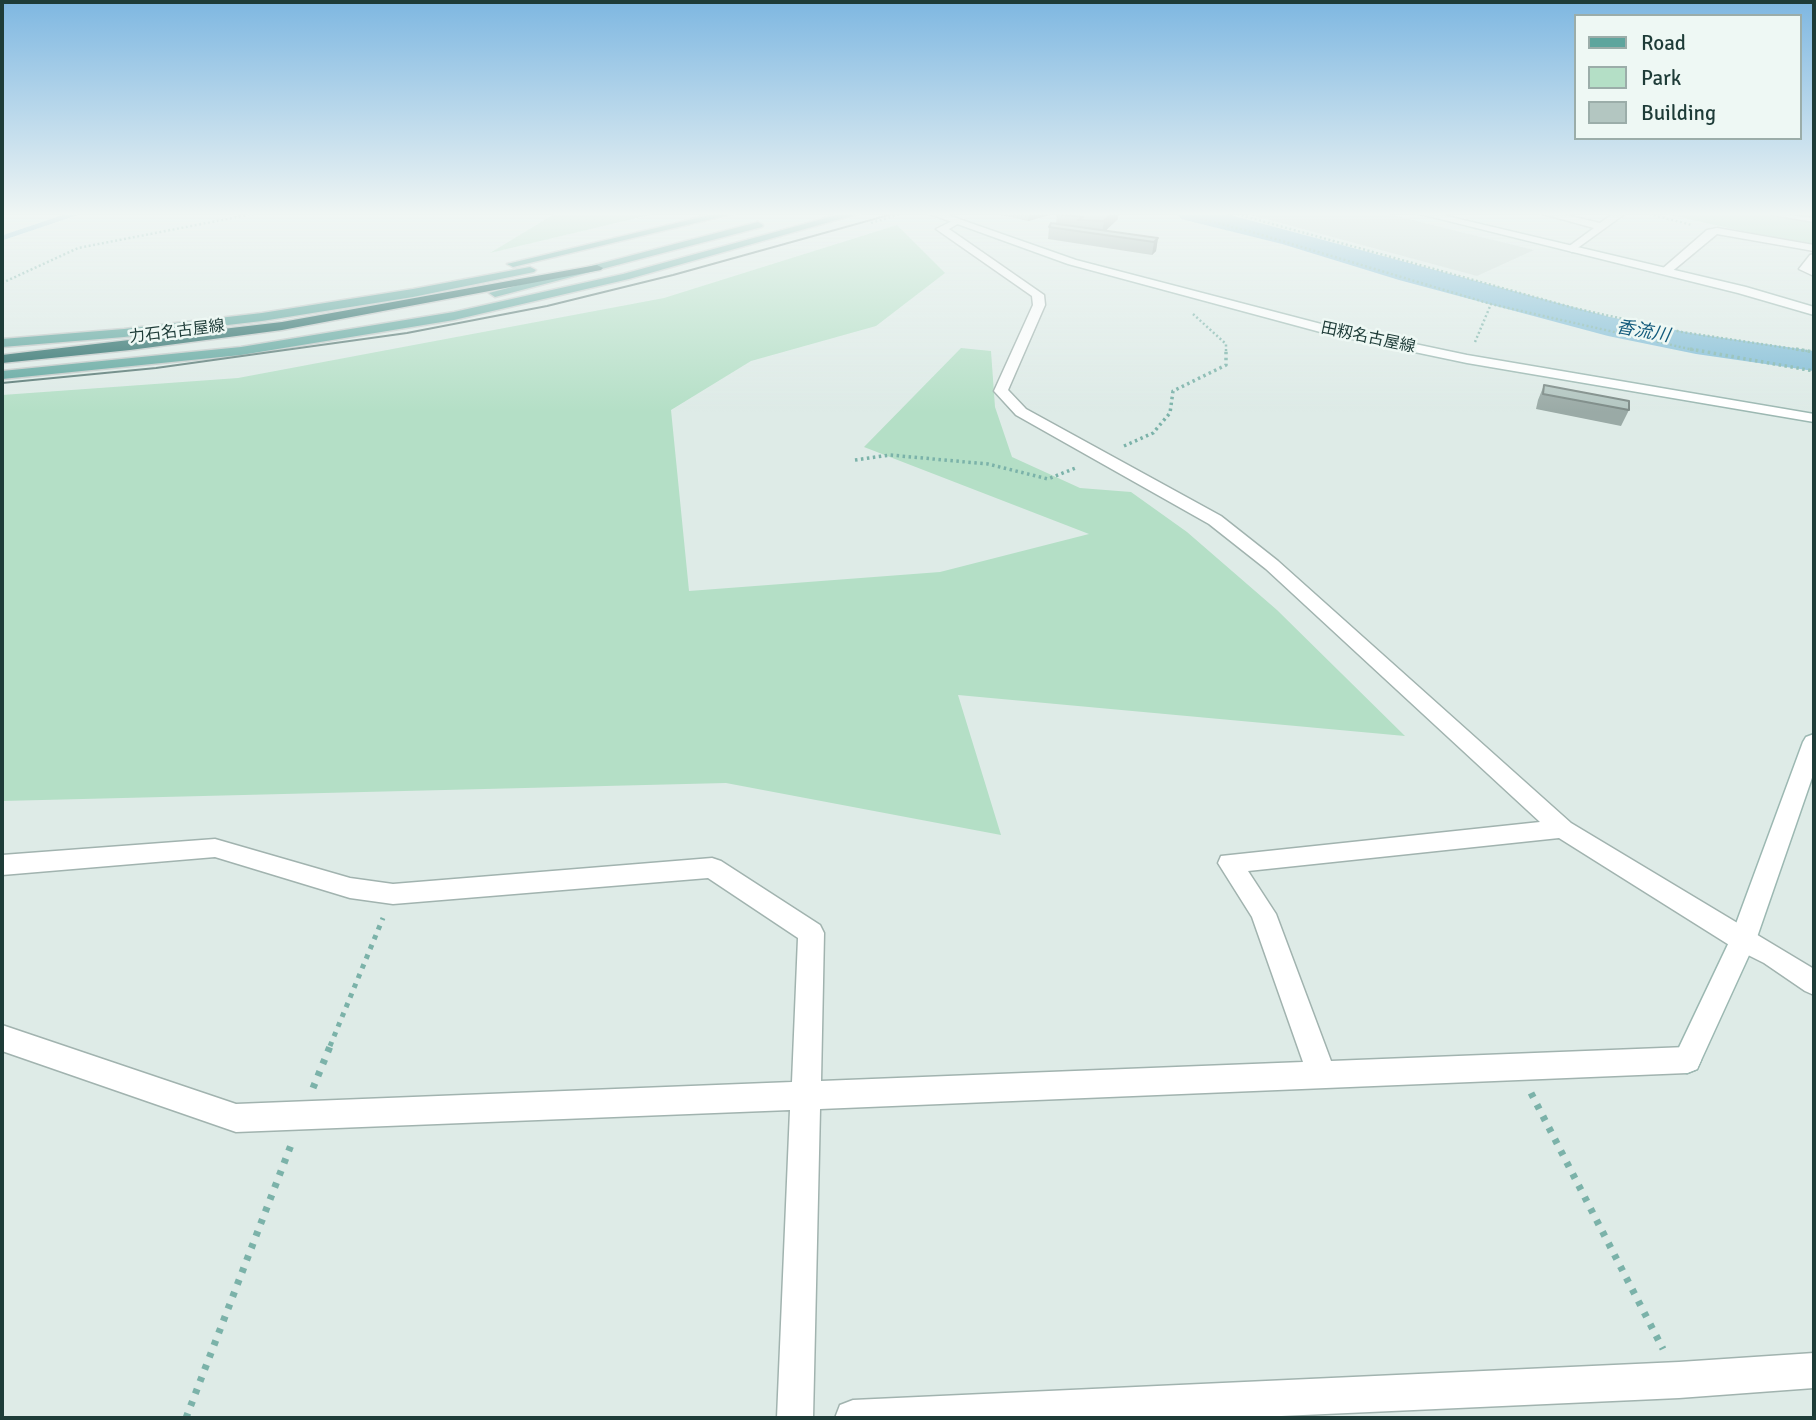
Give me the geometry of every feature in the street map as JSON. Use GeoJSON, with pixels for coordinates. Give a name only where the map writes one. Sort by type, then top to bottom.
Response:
{"type":"FeatureCollection","features":[{"type":"Feature","properties":{"kind":"highway"},"geometry":{"type":"LineString","coordinates":[[2,353],[175,335],[301,317],[497,279]]}},
{"type":"Feature","properties":{"kind":"highway"},"geometry":{"type":"LineString","coordinates":[[2,359],[271,328],[536,279]]}},
{"type":"Feature","properties":{"kind":"main road"},"geometry":{"type":"LineString","coordinates":[[2,336],[167,319],[423,279]]}},
{"type":"Feature","properties":{"kind":"main road","name":"力石名古屋線"},"geometry":{"type":"LineString","coordinates":[[2,344],[167,329],[302,311],[482,279]]}},
{"type":"Feature","properties":{"kind":"main road","name":"力石名古屋線"},"geometry":{"type":"LineString","coordinates":[[2,368],[146,354],[297,333],[549,279]]}},
{"type":"Feature","properties":{"kind":"main road"},"geometry":{"type":"LineString","coordinates":[[2,375],[208,355],[411,324],[614,279]]}},
{"type":"Feature","properties":{"kind":"street"},"geometry":{"type":"LineString","coordinates":[[1015,279],[1038,295],[1038,305],[1001,391],[1021,412],[1215,520],[1272,565],[1563,829],[1773,955],[1814,983]]}},
{"type":"Feature","properties":{"kind":"street","name":"田籾名古屋線"},"geometry":{"type":"LineString","coordinates":[[1133,279],[1324,329],[1467,359],[1814,418]]}},
{"type":"Feature","properties":{"kind":"street"},"geometry":{"type":"LineString","coordinates":[[1699,279],[1814,312]]}},
{"type":"Feature","properties":{"kind":"street"},"geometry":{"type":"LineString","coordinates":[[2,1038],[236,1118],[1687,1060],[1744,940],[1814,742]]}},
{"type":"Feature","properties":{"kind":"street"},"geometry":{"type":"LineString","coordinates":[[1322,1075],[1263,914],[1230,863],[1563,829]]}},
{"type":"Feature","properties":{"kind":"street"},"geometry":{"type":"LineString","coordinates":[[2,865],[215,848],[350,888],[393,894],[712,868],[811,933],[795,1418]]}},
{"type":"Feature","properties":{"kind":"street"},"geometry":{"type":"LineString","coordinates":[[853,1418],[1679,1380],[1814,1370]]}},
{"type":"Feature","properties":{"kind":"path"},"geometry":{"type":"LineString","coordinates":[[1409,279],[1491,304],[1707,353],[1814,370]]}},
{"type":"Feature","properties":{"kind":"path"},"geometry":{"type":"LineString","coordinates":[[1471,279],[1574,308],[1682,332],[1814,352]]}},
{"type":"Feature","properties":{"kind":"path"},"geometry":{"type":"LineString","coordinates":[[1467,359],[1491,304]]}},
{"type":"Feature","properties":{"kind":"path"},"geometry":{"type":"LineString","coordinates":[[186,1418],[302,1115],[393,894]]}},
{"type":"Feature","properties":{"kind":"path"},"geometry":{"type":"LineString","coordinates":[[1518,1067],[1679,1380]]}},
{"type":"Feature","properties":{"kind":"green space"},"geometry":{"type":"Polygon","coordinates":[[[724,279],[937,279],[876,326],[751,361],[671,410],[689,591],[940,572],[1089,534],[864,447],[961,348],[991,351],[995,407],[1012,457],[1080,488],[1131,492],[1187,532],[1277,610],[1405,736],[958,695],[1001,835],[726,783],[2,801],[2,395],[238,378],[664,298],[724,279]]]}},
{"type":"Feature","properties":{"kind":"building"},"geometry":{"type":"Polygon","coordinates":[[[1544,385],[1629,401],[1629,410],[1543,394],[1544,385]]]}},
{"type":"Feature","properties":{"kind":"waterway","name":"香流川"},"geometry":{"type":"LineString","coordinates":[[1430,279],[1608,326],[1696,344],[1814,361]]}},
{"type":"Feature","properties":{"kind":"tram line"},"geometry":{"type":"LineString","coordinates":[[2,383],[156,368],[407,333],[547,306],[656,279]]}}]}
